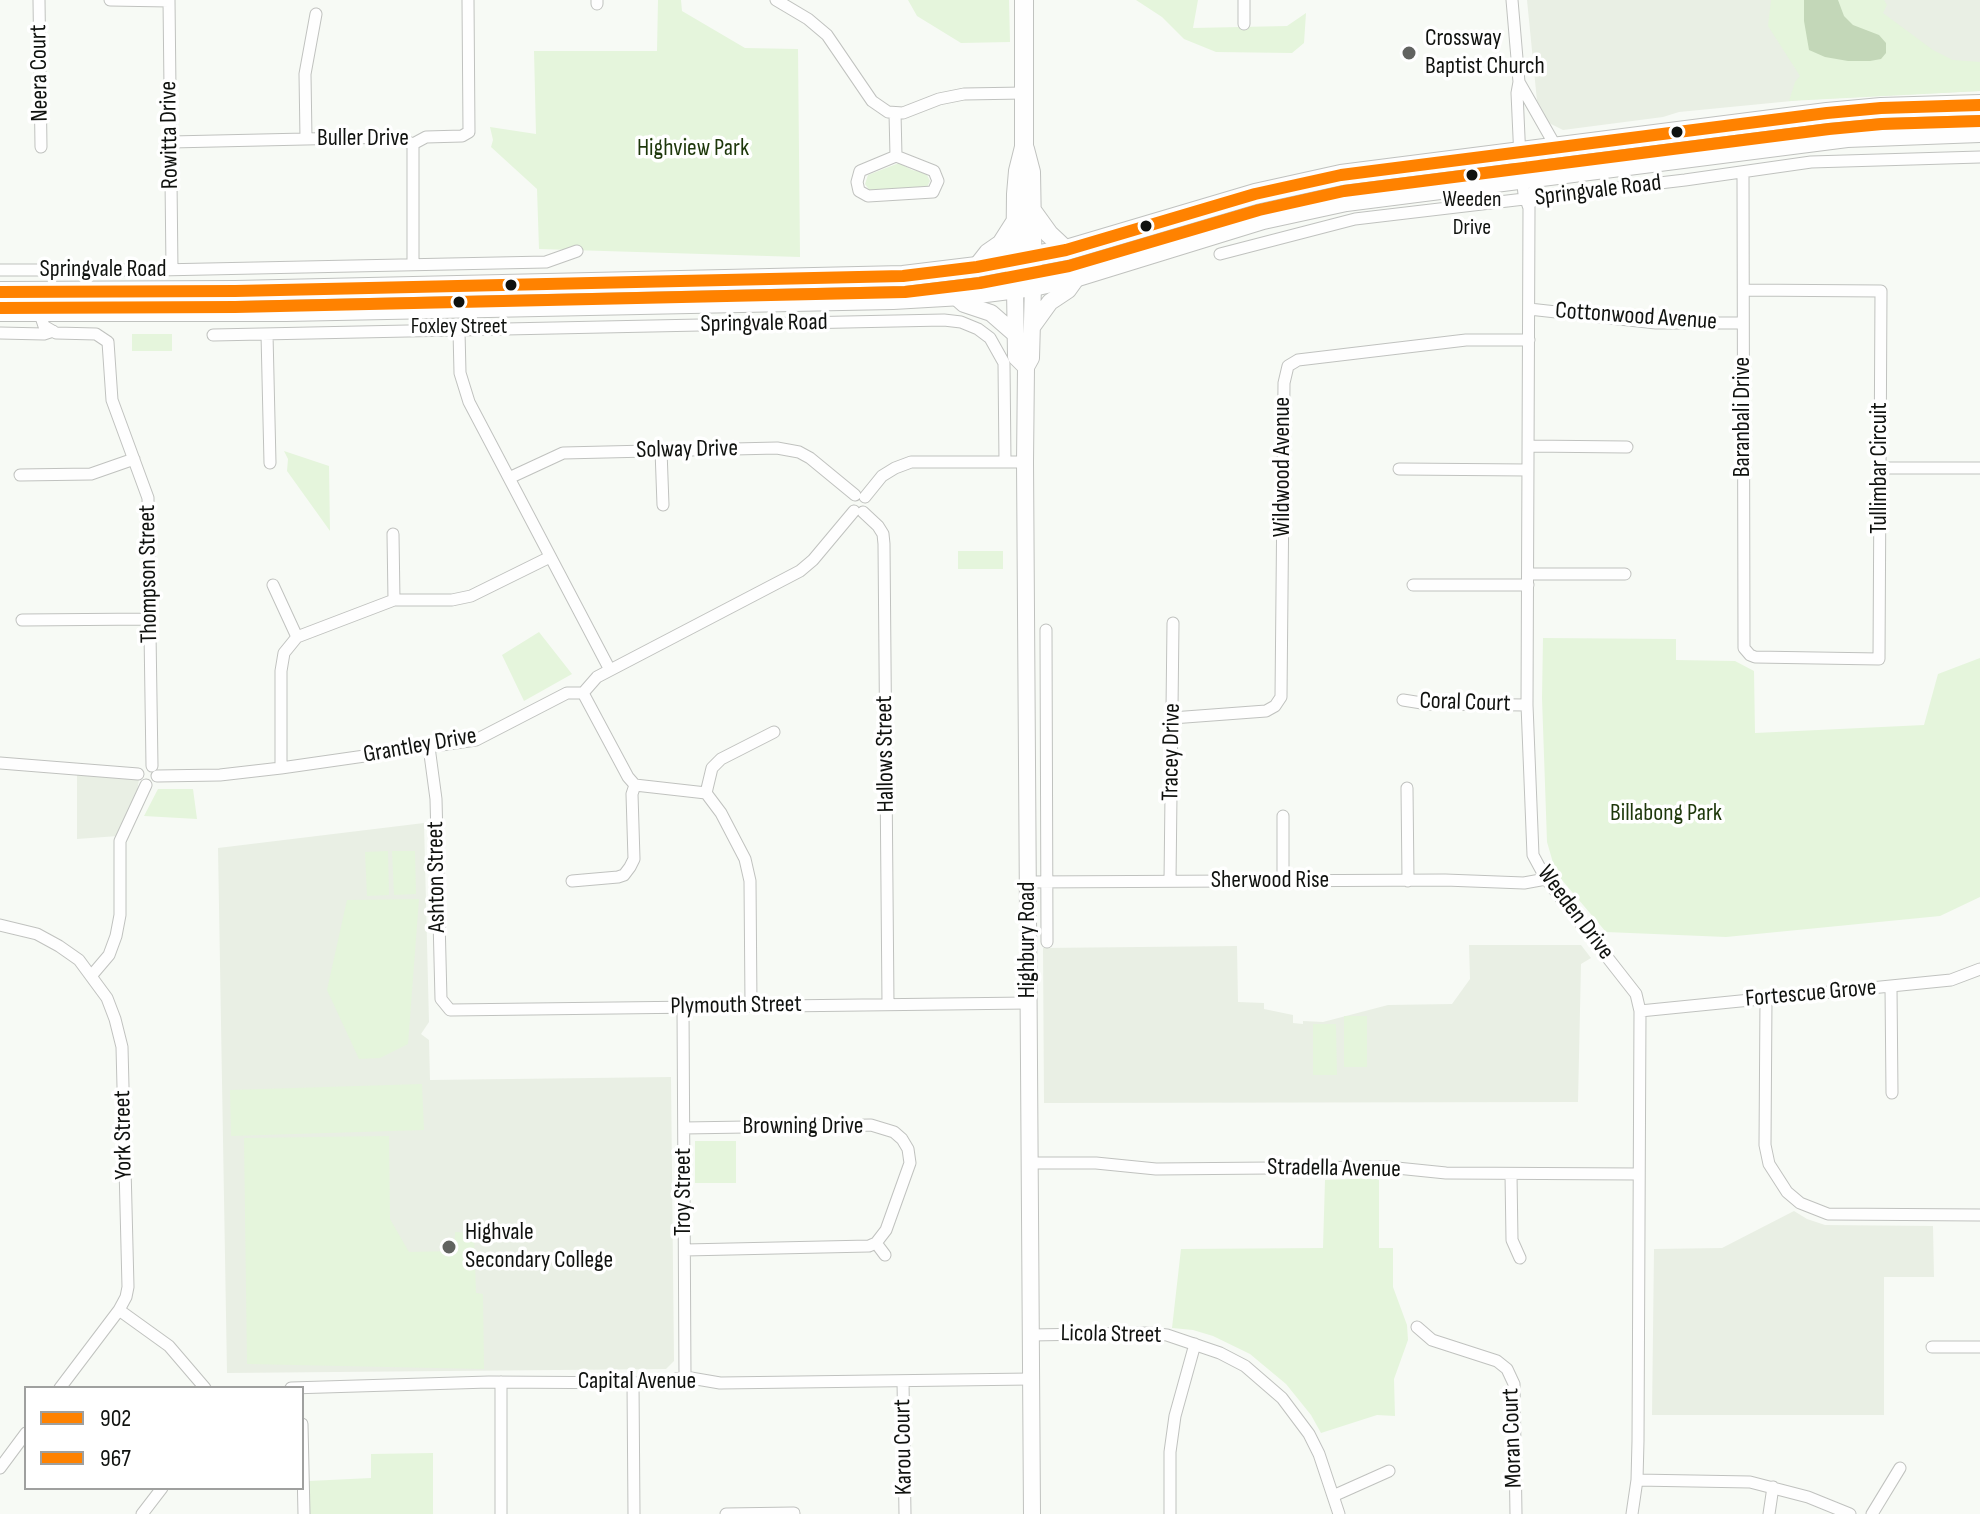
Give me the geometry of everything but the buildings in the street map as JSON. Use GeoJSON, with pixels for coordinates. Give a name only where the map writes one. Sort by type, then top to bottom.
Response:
{"type":"FeatureCollection","features":[{"type":"Feature","properties":{"kind":"highway","name":"Springvale Road"},"geometry":{"type":"LineString","coordinates":[[0,311],[50,315],[532,285],[886,277],[977,267],[1066,250],[1303,182],[1526,150],[1881,108],[1980,105]]}},
{"type":"Feature","properties":{"kind":"highway"},"geometry":{"type":"LineString","coordinates":[[1881,108],[1900,118],[1904,134]]}},
{"type":"Feature","properties":{"kind":"highway","name":"Springvale Road"},"geometry":{"type":"LineString","coordinates":[[304,300],[533,306],[955,296],[1078,276],[1255,221],[1311,208],[1847,137],[1980,132]]}},
{"type":"Feature","properties":{"kind":"highway","name":"Springvale Road"},"geometry":{"type":"LineString","coordinates":[[0,292],[50,315]]}},
{"type":"Feature","properties":{"kind":"main road","name":"Highbury Road"},"geometry":{"type":"LineString","coordinates":[[1024,0],[1024,147],[1018,171],[1015,222],[1024,259]]}},
{"type":"Feature","properties":{"kind":"main road","name":"Highbury Road"},"geometry":{"type":"LineString","coordinates":[[1024,147],[1031,172],[1031,209],[1024,259],[1024,287],[1015,334],[1016,357],[1026,367]]}},
{"type":"Feature","properties":{"kind":"main road"},"geometry":{"type":"LineString","coordinates":[[1031,209],[1049,234],[1066,250]]}},
{"type":"Feature","properties":{"kind":"main road"},"geometry":{"type":"LineString","coordinates":[[977,267],[988,253],[1001,244],[1015,222]]}},
{"type":"Feature","properties":{"kind":"main road"},"geometry":{"type":"LineString","coordinates":[[1032,327],[1050,302],[1068,290],[1078,276]]}},
{"type":"Feature","properties":{"kind":"main road","name":"Highbury Road"},"geometry":{"type":"LineString","coordinates":[[1024,287],[1032,327],[1031,358],[1026,367],[1025,462],[1032,1514]]}},
{"type":"Feature","properties":{"kind":"main road"},"geometry":{"type":"LineString","coordinates":[[955,296],[964,304],[991,313],[1015,334]]}},
{"type":"Feature","properties":{"kind":"street","name":"Neera Court"},"geometry":{"type":"LineString","coordinates":[[39,0],[41,147]]}},
{"type":"Feature","properties":{"kind":"street"},"geometry":{"type":"LineString","coordinates":[[110,0],[169,0]]}},
{"type":"Feature","properties":{"kind":"street","name":"Rowitta Drive"},"geometry":{"type":"LineString","coordinates":[[169,0],[172,269]]}},
{"type":"Feature","properties":{"kind":"street","name":"Buller Drive"},"geometry":{"type":"LineString","coordinates":[[171,142],[395,137],[413,144],[426,137],[462,136],[469,132],[468,0]]}},
{"type":"Feature","properties":{"kind":"street"},"geometry":{"type":"LineString","coordinates":[[776,0],[822,31],[839,50],[872,101],[882,109],[895,113],[956,96],[1024,93]]}},
{"type":"Feature","properties":{"kind":"street"},"geometry":{"type":"LineString","coordinates":[[1244,0],[1244,24]]}},
{"type":"Feature","properties":{"kind":"street","name":"Weeden Drive"},"geometry":{"type":"LineString","coordinates":[[1512,0],[1519,82],[1517,93],[1526,150],[1529,202],[1527,705],[1532,845],[1537,865],[1546,879],[1636,994],[1640,1011],[1637,1480],[1632,1514]]}},
{"type":"Feature","properties":{"kind":"street"},"geometry":{"type":"LineString","coordinates":[[306,139],[305,74],[316,14]]}},
{"type":"Feature","properties":{"kind":"street"},"geometry":{"type":"LineString","coordinates":[[1519,82],[1556,147]]}},
{"type":"Feature","properties":{"kind":"street"},"geometry":{"type":"LineString","coordinates":[[895,113],[896,156]]}},
{"type":"Feature","properties":{"kind":"street"},"geometry":{"type":"LineString","coordinates":[[413,144],[413,264]]}},
{"type":"Feature","properties":{"kind":"street"},"geometry":{"type":"LineString","coordinates":[[896,156],[934,171],[938,181],[933,192],[868,196],[859,191],[857,182],[860,171],[896,156]]}},
{"type":"Feature","properties":{"kind":"street","name":"Springvale Road"},"geometry":{"type":"LineString","coordinates":[[1220,254],[1334,223],[1529,202],[1817,162],[1980,157]]}},
{"type":"Feature","properties":{"kind":"street","name":"Baranbali Drive"},"geometry":{"type":"LineString","coordinates":[[1743,172],[1743,643],[1746,652],[1755,657]]}},
{"type":"Feature","properties":{"kind":"street","name":"Springvale Road"},"geometry":{"type":"LineString","coordinates":[[0,270],[546,262],[577,251]]}},
{"type":"Feature","properties":{"kind":"street"},"geometry":{"type":"LineString","coordinates":[[303,266],[304,300]]}},
{"type":"Feature","properties":{"kind":"street"},"geometry":{"type":"LineString","coordinates":[[532,285],[533,329]]}},
{"type":"Feature","properties":{"kind":"street","name":"Tullimbar Circuit"},"geometry":{"type":"LineString","coordinates":[[1744,290],[1881,291],[1879,659],[1755,657]]}},
{"type":"Feature","properties":{"kind":"street","name":"Cottonwood Avenue"},"geometry":{"type":"LineString","coordinates":[[1529,309],[1648,323],[1743,323]]}},
{"type":"Feature","properties":{"kind":"street","name":"Springvale Road"},"geometry":{"type":"LineString","coordinates":[[0,333],[44,334],[50,315]]}},
{"type":"Feature","properties":{"kind":"street","name":"Springvale Road"},"geometry":{"type":"LineString","coordinates":[[50,315],[62,334],[96,334],[107,340]]}},
{"type":"Feature","properties":{"kind":"street","name":"Springvale Road"},"geometry":{"type":"LineString","coordinates":[[213,335],[944,320],[967,323],[990,338],[998,349],[1005,370],[1005,462]]}},
{"type":"Feature","properties":{"kind":"street"},"geometry":{"type":"LineString","coordinates":[[459,331],[460,373],[465,390],[610,670]]}},
{"type":"Feature","properties":{"kind":"street"},"geometry":{"type":"LineString","coordinates":[[267,334],[270,463]]}},
{"type":"Feature","properties":{"kind":"street","name":"Thompson Street"},"geometry":{"type":"LineString","coordinates":[[107,340],[111,351],[112,400],[149,501],[155,771]]}},
{"type":"Feature","properties":{"kind":"street","name":"Wildwood Avenue"},"geometry":{"type":"LineString","coordinates":[[1172,718],[1266,711],[1275,706],[1281,697],[1284,383],[1288,366],[1298,360],[1466,340],[1529,340]]}},
{"type":"Feature","properties":{"kind":"street"},"geometry":{"type":"LineString","coordinates":[[1528,446],[1627,447]]}},
{"type":"Feature","properties":{"kind":"street","name":"Solway Drive"},"geometry":{"type":"LineString","coordinates":[[509,478],[563,453],[777,448],[792,450],[814,461],[860,496]]}},
{"type":"Feature","properties":{"kind":"street"},"geometry":{"type":"LineString","coordinates":[[661,450],[663,505]]}},
{"type":"Feature","properties":{"kind":"street"},"geometry":{"type":"LineString","coordinates":[[20,475],[91,474],[134,459]]}},
{"type":"Feature","properties":{"kind":"street"},"geometry":{"type":"LineString","coordinates":[[858,512],[867,507],[860,496],[882,476],[911,462],[1025,462]]}},
{"type":"Feature","properties":{"kind":"street"},"geometry":{"type":"LineString","coordinates":[[1879,468],[1980,468]]}},
{"type":"Feature","properties":{"kind":"street"},"geometry":{"type":"LineString","coordinates":[[1399,469],[1528,470]]}},
{"type":"Feature","properties":{"kind":"street","name":"Grantley Drive"},"geometry":{"type":"LineString","coordinates":[[155,771],[220,775],[476,740],[567,693],[583,693],[597,677],[800,571],[858,512]]}},
{"type":"Feature","properties":{"kind":"street","name":"Hallows Street"},"geometry":{"type":"LineString","coordinates":[[858,512],[878,526],[884,544],[888,1004]]}},
{"type":"Feature","properties":{"kind":"street"},"geometry":{"type":"LineString","coordinates":[[393,534],[394,600]]}},
{"type":"Feature","properties":{"kind":"street"},"geometry":{"type":"LineString","coordinates":[[281,768],[281,671],[284,653],[297,637],[394,600],[452,600],[471,596],[550,557]]}},
{"type":"Feature","properties":{"kind":"street"},"geometry":{"type":"LineString","coordinates":[[1413,585],[1625,574]]}},
{"type":"Feature","properties":{"kind":"street"},"geometry":{"type":"LineString","coordinates":[[273,585],[297,637]]}},
{"type":"Feature","properties":{"kind":"street"},"geometry":{"type":"LineString","coordinates":[[22,620],[150,619]]}},
{"type":"Feature","properties":{"kind":"street","name":"Tracey Drive"},"geometry":{"type":"LineString","coordinates":[[1170,881],[1173,623]]}},
{"type":"Feature","properties":{"kind":"street"},"geometry":{"type":"LineString","coordinates":[[1046,630],[1047,942]]}},
{"type":"Feature","properties":{"kind":"street"},"geometry":{"type":"LineString","coordinates":[[583,693],[635,785],[706,793],[721,813],[745,859],[750,881],[751,1005]]}},
{"type":"Feature","properties":{"kind":"street","name":"Coral Court"},"geometry":{"type":"LineString","coordinates":[[1403,700],[1428,704],[1527,705]]}},
{"type":"Feature","properties":{"kind":"street"},"geometry":{"type":"LineString","coordinates":[[706,793],[712,768],[721,759],[774,732]]}},
{"type":"Feature","properties":{"kind":"street","name":"Ashton Street"},"geometry":{"type":"LineString","coordinates":[[429,747],[436,799],[440,991],[444,1005]]}},
{"type":"Feature","properties":{"kind":"street"},"geometry":{"type":"LineString","coordinates":[[0,763],[138,774]]}},
{"type":"Feature","properties":{"kind":"street"},"geometry":{"type":"LineString","coordinates":[[144,766],[155,771],[155,782],[146,785],[140,782],[138,774],[144,766]]}},
{"type":"Feature","properties":{"kind":"street"},"geometry":{"type":"LineString","coordinates":[[92,975],[109,955],[116,936],[120,915],[120,841],[146,785]]}},
{"type":"Feature","properties":{"kind":"street"},"geometry":{"type":"LineString","coordinates":[[572,881],[618,877],[630,867],[634,859],[632,794],[635,785]]}},
{"type":"Feature","properties":{"kind":"street"},"geometry":{"type":"LineString","coordinates":[[1407,788],[1408,881]]}},
{"type":"Feature","properties":{"kind":"street"},"geometry":{"type":"LineString","coordinates":[[1283,816],[1283,881]]}},
{"type":"Feature","properties":{"kind":"street"},"geometry":{"type":"LineString","coordinates":[[1512,881],[1537,865]]}},
{"type":"Feature","properties":{"kind":"street","name":"Sherwood Rise"},"geometry":{"type":"LineString","coordinates":[[1028,882],[1524,883],[1546,879]]}},
{"type":"Feature","properties":{"kind":"street","name":"York Street"},"geometry":{"type":"LineString","coordinates":[[0,925],[37,934],[79,960],[92,975],[111,1009],[122,1047],[128,1287],[119,1310],[62,1386]]}},
{"type":"Feature","properties":{"kind":"street","name":"Fortescue Grove"},"geometry":{"type":"LineString","coordinates":[[1640,1011],[1951,980],[1980,969]]}},
{"type":"Feature","properties":{"kind":"street"},"geometry":{"type":"LineString","coordinates":[[1891,987],[1892,1093]]}},
{"type":"Feature","properties":{"kind":"street"},"geometry":{"type":"LineString","coordinates":[[1766,998],[1765,1145],[1769,1164],[1787,1192],[1800,1203],[1828,1214],[1980,1215]]}},
{"type":"Feature","properties":{"kind":"street","name":"Plymouth Street"},"geometry":{"type":"LineString","coordinates":[[444,1005],[456,1010],[1028,1003]]}},
{"type":"Feature","properties":{"kind":"street","name":"Troy Street"},"geometry":{"type":"LineString","coordinates":[[683,1007],[685,1377]]}},
{"type":"Feature","properties":{"kind":"street","name":"Browning Drive"},"geometry":{"type":"LineString","coordinates":[[684,1128],[871,1125],[894,1132],[908,1149],[910,1163],[886,1230],[876,1243]]}},
{"type":"Feature","properties":{"kind":"street","name":"Stradella Avenue"},"geometry":{"type":"LineString","coordinates":[[1029,1163],[1096,1163],[1156,1169],[1387,1167],[1446,1173],[1639,1174]]}},
{"type":"Feature","properties":{"kind":"street"},"geometry":{"type":"LineString","coordinates":[[1511,1174],[1512,1240],[1520,1258]]}},
{"type":"Feature","properties":{"kind":"street"},"geometry":{"type":"LineString","coordinates":[[685,1250],[861,1247],[876,1243],[885,1255]]}},
{"type":"Feature","properties":{"kind":"street"},"geometry":{"type":"LineString","coordinates":[[119,1310],[169,1346],[203,1386]]}},
{"type":"Feature","properties":{"kind":"street","name":"Moran Court"},"geometry":{"type":"LineString","coordinates":[[1417,1327],[1432,1340],[1497,1361],[1507,1369],[1514,1384],[1516,1514]]}},
{"type":"Feature","properties":{"kind":"street","name":"Licola Street"},"geometry":{"type":"LineString","coordinates":[[1031,1335],[1149,1333],[1195,1344],[1245,1366],[1282,1398],[1309,1434],[1339,1514]]}},
{"type":"Feature","properties":{"kind":"street"},"geometry":{"type":"LineString","coordinates":[[1170,1514],[1170,1452],[1175,1416],[1195,1344]]}},
{"type":"Feature","properties":{"kind":"street"},"geometry":{"type":"LineString","coordinates":[[1932,1347],[1980,1347]]}},
{"type":"Feature","properties":{"kind":"street","name":"Capital Avenue"},"geometry":{"type":"LineString","coordinates":[[304,1388],[671,1381],[685,1377],[720,1383],[1031,1379]]}},
{"type":"Feature","properties":{"kind":"street","name":"Karou Court"},"geometry":{"type":"LineString","coordinates":[[903,1381],[905,1514]]}},
{"type":"Feature","properties":{"kind":"street"},"geometry":{"type":"LineString","coordinates":[[501,1382],[501,1514]]}},
{"type":"Feature","properties":{"kind":"street"},"geometry":{"type":"LineString","coordinates":[[633,1382],[634,1514]]}},
{"type":"Feature","properties":{"kind":"street"},"geometry":{"type":"LineString","coordinates":[[0,1468],[24,1436]]}},
{"type":"Feature","properties":{"kind":"street"},"geometry":{"type":"LineString","coordinates":[[1872,1514],[1900,1468]]}},
{"type":"Feature","properties":{"kind":"street"},"geometry":{"type":"LineString","coordinates":[[1333,1496],[1389,1471]]}},
{"type":"Feature","properties":{"kind":"street"},"geometry":{"type":"LineString","coordinates":[[1637,1480],[1750,1482],[1850,1514]]}},
{"type":"Feature","properties":{"kind":"street"},"geometry":{"type":"LineString","coordinates":[[1769,1514],[1773,1487]]}},
{"type":"Feature","properties":{"kind":"street"},"geometry":{"type":"LineString","coordinates":[[142,1514],[160,1490]]}},
{"type":"Feature","properties":{"kind":"street"},"geometry":{"type":"LineString","coordinates":[[303,1490],[304,1514]]}},
{"type":"Feature","properties":{"kind":"street"},"geometry":{"type":"LineString","coordinates":[[726,1514],[794,1513]]}},
{"type":"Feature","properties":{"kind":"shaded area"},"geometry":{"type":"Polygon","coordinates":[[[1527,0],[1980,0],[1980,91],[1802,100],[1679,112],[1663,117],[1563,130],[1549,123],[1537,101],[1527,0]]]}},
{"type":"Feature","properties":{"kind":"shaded area"},"geometry":{"type":"Polygon","coordinates":[[[1804,0],[1838,0],[1844,16],[1853,25],[1879,35],[1886,43],[1886,53],[1881,59],[1848,61],[1809,50],[1804,0]]]}},
{"type":"Feature","properties":{"kind":"shaded area"},"geometry":{"type":"Polygon","coordinates":[[[77,773],[139,780],[118,836],[77,839],[77,773]]]}},
{"type":"Feature","properties":{"kind":"shaded area","name":"Highvale Secondary College"},"geometry":{"type":"Polygon","coordinates":[[[424,823],[429,1022],[421,1034],[429,1040],[430,1080],[671,1077],[674,1361],[666,1369],[227,1373],[218,848],[424,823]]]}},
{"type":"Feature","properties":{"kind":"shaded area"},"geometry":{"type":"Polygon","coordinates":[[[1469,945],[1581,945],[1591,958],[1581,964],[1578,1102],[1044,1103],[1043,948],[1237,946],[1238,1002],[1264,1003],[1264,1009],[1293,1015],[1293,1023],[1303,1024],[1303,1021],[1323,1022],[1388,1005],[1452,1004],[1470,979],[1469,945]]]}},
{"type":"Feature","properties":{"kind":"shaded area"},"geometry":{"type":"Polygon","coordinates":[[[1794,1211],[1825,1225],[1933,1226],[1934,1277],[1884,1277],[1884,1415],[1652,1415],[1654,1249],[1722,1248],[1794,1211]]]}},
{"type":"Feature","properties":{"kind":"green space","name":"Highview Park"},"geometry":{"type":"Polygon","coordinates":[[[658,0],[681,0],[682,11],[745,48],[798,49],[800,257],[539,249],[537,189],[491,147],[490,127],[536,134],[534,51],[657,51],[658,0]]]}},
{"type":"Feature","properties":{"kind":"green space"},"geometry":{"type":"Polygon","coordinates":[[[908,0],[1009,0],[1010,42],[961,43],[917,16],[908,0]]]}},
{"type":"Feature","properties":{"kind":"green space"},"geometry":{"type":"Polygon","coordinates":[[[1136,0],[1198,0],[1193,28],[1287,26],[1306,13],[1304,43],[1292,53],[1216,52],[1184,39],[1162,17],[1136,0]]]}},
{"type":"Feature","properties":{"kind":"green space"},"geometry":{"type":"Polygon","coordinates":[[[1771,0],[1884,0],[1887,5],[1883,13],[1933,50],[1953,60],[1980,62],[1980,91],[1789,101],[1800,76],[1768,26],[1771,0]]]}},
{"type":"Feature","properties":{"kind":"green space"},"geometry":{"type":"Polygon","coordinates":[[[899,163],[926,173],[930,181],[926,189],[870,191],[865,184],[868,175],[899,163]]]}},
{"type":"Feature","properties":{"kind":"green space"},"geometry":{"type":"Polygon","coordinates":[[[132,334],[172,334],[172,351],[132,351],[132,334]]]}},
{"type":"Feature","properties":{"kind":"green space"},"geometry":{"type":"Polygon","coordinates":[[[284,451],[329,466],[330,531],[287,471],[288,459],[284,451]]]}},
{"type":"Feature","properties":{"kind":"green space"},"geometry":{"type":"Polygon","coordinates":[[[958,551],[1003,551],[1003,569],[958,569],[958,551]]]}},
{"type":"Feature","properties":{"kind":"green space"},"geometry":{"type":"Polygon","coordinates":[[[539,632],[572,674],[524,701],[502,655],[539,632]]]}},
{"type":"Feature","properties":{"kind":"green space","name":"Billabong Park"},"geometry":{"type":"Polygon","coordinates":[[[1543,638],[1676,639],[1676,660],[1735,661],[1754,671],[1755,733],[1924,725],[1938,674],[1980,658],[1980,897],[1940,916],[1726,937],[1606,932],[1556,873],[1547,842],[1543,638]]]}},
{"type":"Feature","properties":{"kind":"green space"},"geometry":{"type":"Polygon","coordinates":[[[158,789],[193,789],[197,819],[144,816],[158,789]]]}},
{"type":"Feature","properties":{"kind":"green space"},"geometry":{"type":"Polygon","coordinates":[[[388,851],[389,895],[367,896],[365,852],[388,851]]]}},
{"type":"Feature","properties":{"kind":"green space"},"geometry":{"type":"Polygon","coordinates":[[[392,851],[415,851],[416,894],[394,895],[392,851]]]}},
{"type":"Feature","properties":{"kind":"green space"},"geometry":{"type":"Polygon","coordinates":[[[419,899],[408,1044],[380,1058],[359,1059],[327,990],[347,900],[419,899]]]}},
{"type":"Feature","properties":{"kind":"green space"},"geometry":{"type":"Polygon","coordinates":[[[1344,1016],[1367,1016],[1367,1067],[1344,1067],[1344,1016]]]}},
{"type":"Feature","properties":{"kind":"green space"},"geometry":{"type":"Polygon","coordinates":[[[1313,1024],[1336,1024],[1337,1075],[1313,1075],[1313,1024]]]}},
{"type":"Feature","properties":{"kind":"green space"},"geometry":{"type":"Polygon","coordinates":[[[422,1084],[424,1130],[231,1136],[230,1090],[422,1084]]]}},
{"type":"Feature","properties":{"kind":"green space"},"geometry":{"type":"Polygon","coordinates":[[[389,1136],[390,1219],[409,1252],[454,1251],[455,1232],[474,1233],[476,1293],[483,1294],[484,1369],[247,1364],[244,1138],[389,1136]]]}},
{"type":"Feature","properties":{"kind":"green space"},"geometry":{"type":"Polygon","coordinates":[[[695,1141],[736,1141],[736,1183],[695,1183],[695,1141]]]}},
{"type":"Feature","properties":{"kind":"green space"},"geometry":{"type":"Polygon","coordinates":[[[1379,1178],[1379,1248],[1393,1248],[1393,1287],[1407,1325],[1408,1340],[1394,1379],[1395,1416],[1377,1415],[1321,1433],[1286,1384],[1250,1354],[1213,1336],[1172,1328],[1181,1249],[1323,1248],[1325,1180],[1379,1178]]]}},
{"type":"Feature","properties":{"kind":"green space"},"geometry":{"type":"Polygon","coordinates":[[[433,1453],[433,1514],[310,1514],[309,1481],[371,1478],[371,1454],[433,1453]]]}},
{"type":"Feature","properties":{"kind":"transit line","name":"902"},"geometry":{"type":"LineString","coordinates":[[0,292],[235,291],[903,276],[977,267],[1066,250],[1255,194],[1341,175],[1827,113],[1980,105]]}},
{"type":"Feature","properties":{"kind":"transit line","name":"967"},"geometry":{"type":"LineString","coordinates":[[0,308],[235,307],[905,292],[980,283],[1069,266],[1259,210],[1344,191],[1829,129],[1980,121]]}},
{"type":"Feature","properties":{"kind":"place","name":"Crossway Baptist Church"},"geometry":{"type":"Point","coordinates":[1409,53]}},
{"type":"Feature","properties":{"kind":"place","name":"Weeden Drive"},"geometry":{"type":"Point","coordinates":[1472,175]}},
{"type":"Feature","properties":{"kind":"place","name":"Foxley Street"},"geometry":{"type":"Point","coordinates":[459,302]}},
{"type":"Feature","properties":{"kind":"place","name":"Highvale Secondary College"},"geometry":{"type":"Point","coordinates":[449,1247]}}]}
